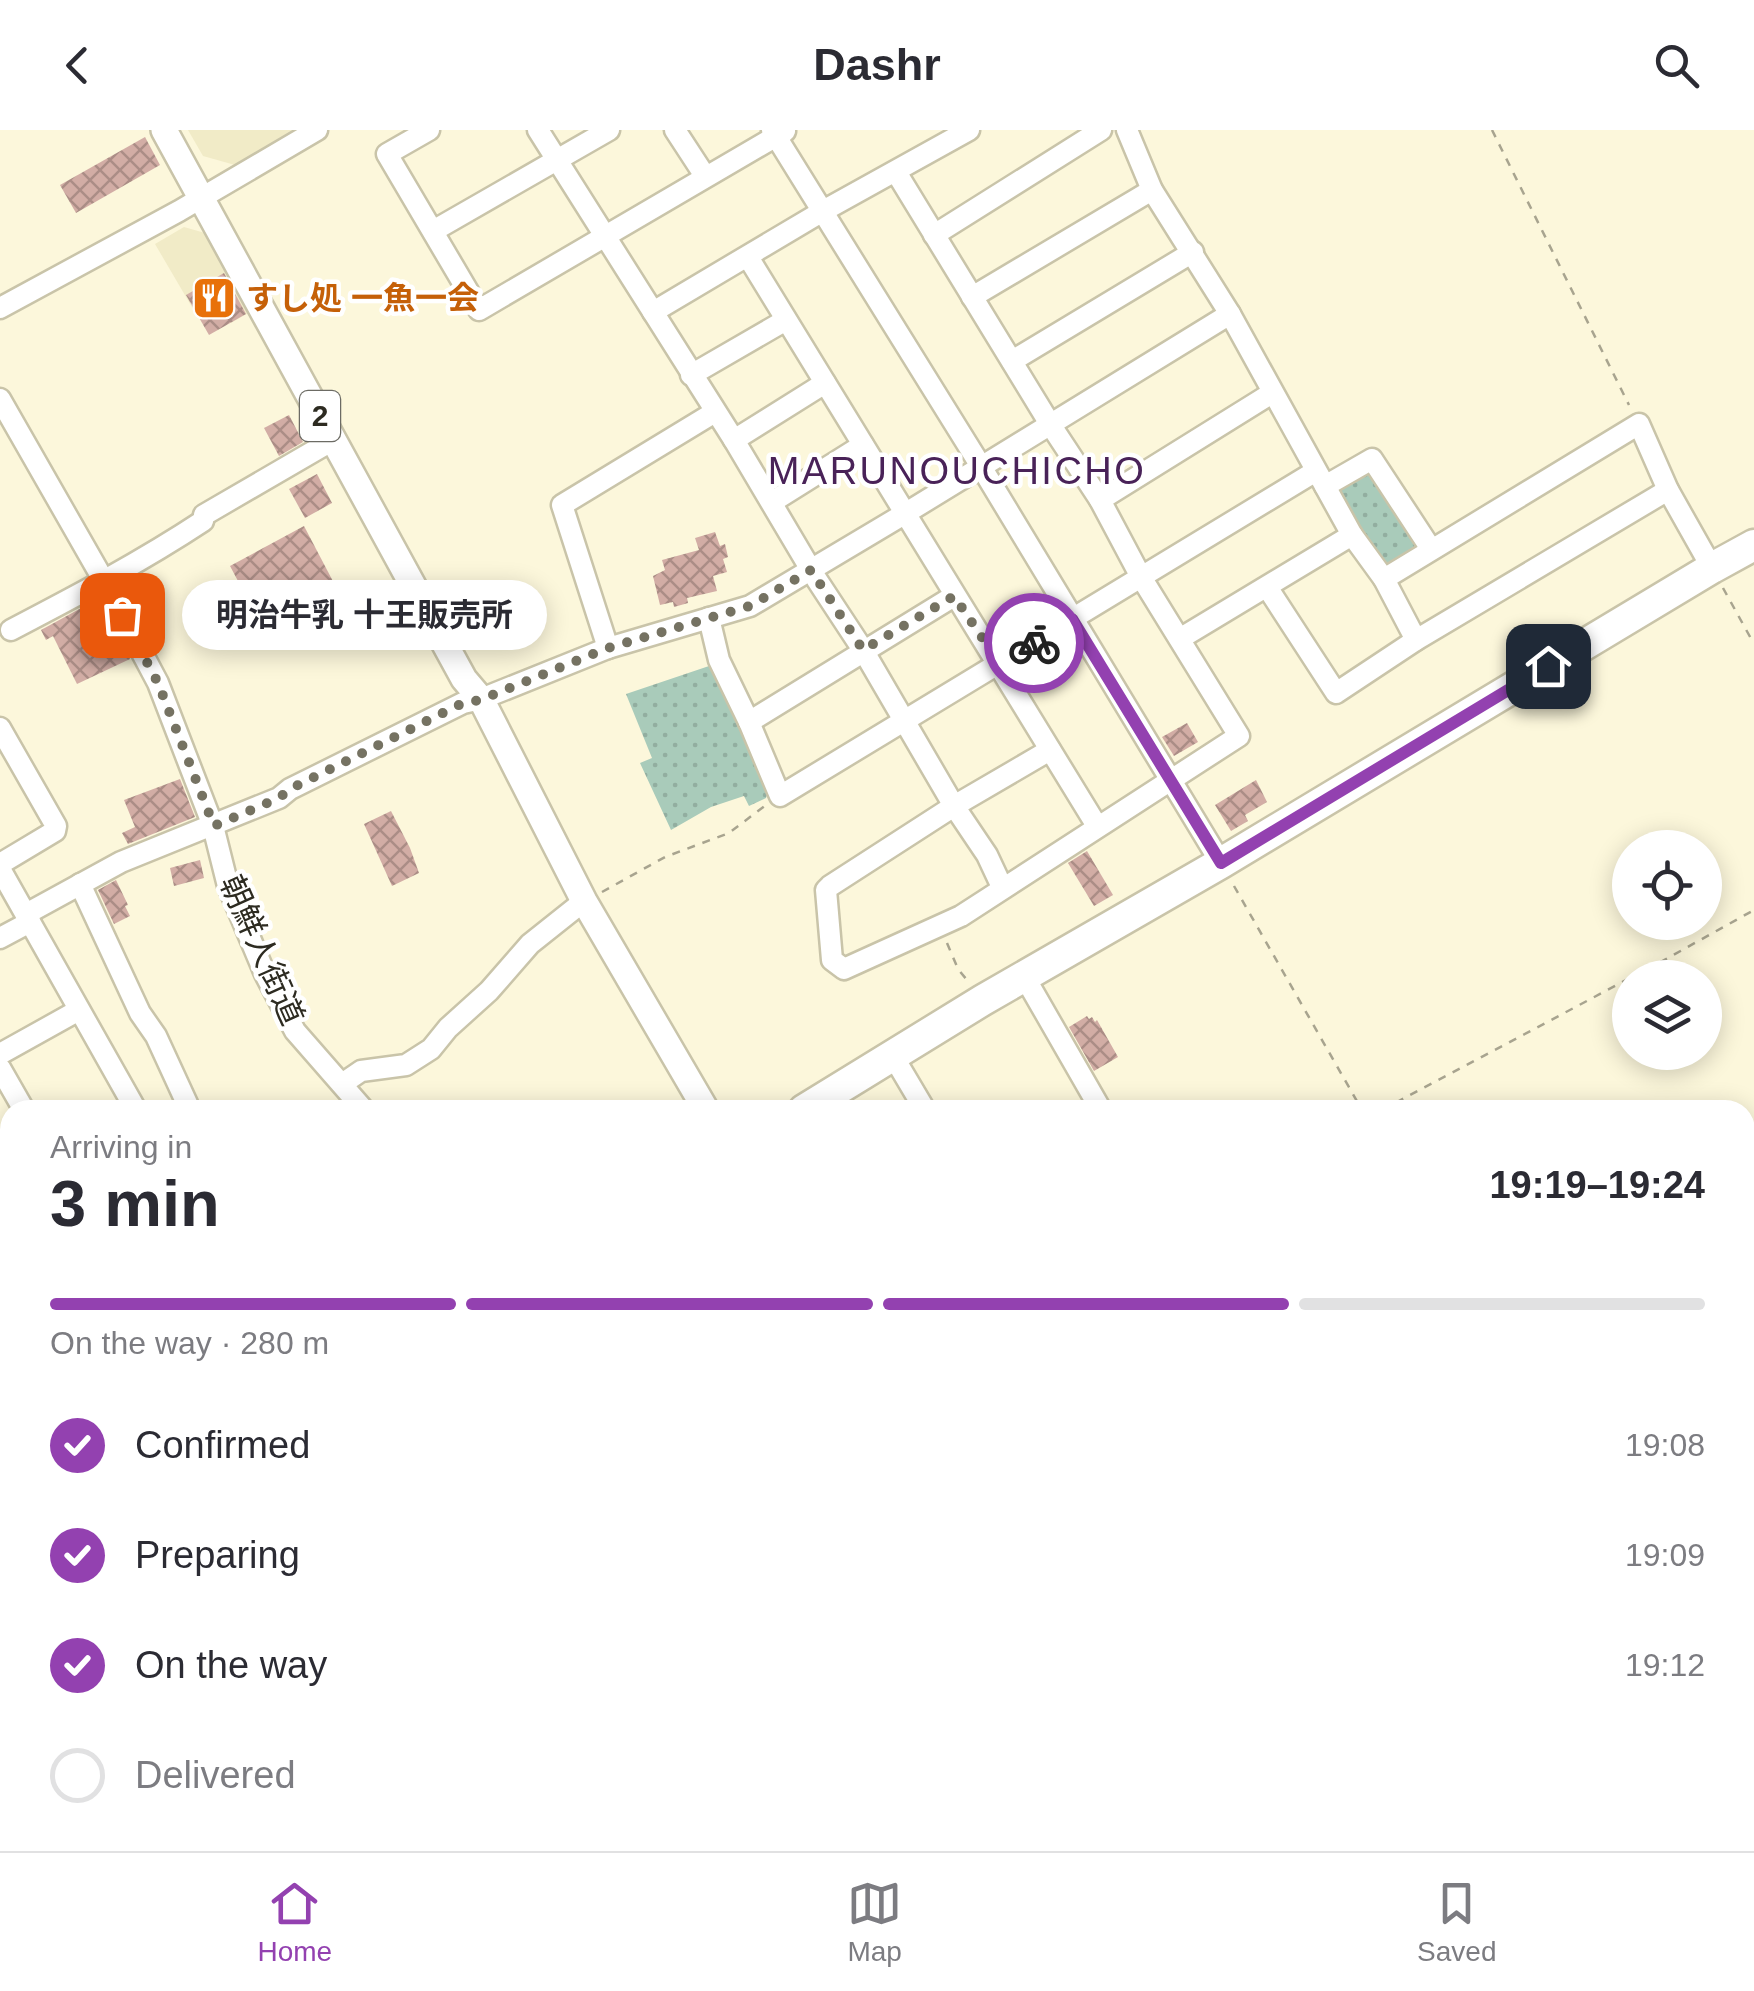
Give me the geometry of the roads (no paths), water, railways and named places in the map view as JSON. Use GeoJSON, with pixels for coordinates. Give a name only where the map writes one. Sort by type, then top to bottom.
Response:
{"type":"FeatureCollection","features":[{"type":"Feature","properties":{"kind":"highway"},"geometry":{"type":"LineString","coordinates":[[820,1100],[1754,545]]}},
{"type":"Feature","properties":{"kind":"main road","name":"2"},"geometry":{"type":"LineString","coordinates":[[164,130],[464,679],[480,700],[584,901],[700,1100]]}},
{"type":"Feature","properties":{"kind":"street"},"geometry":{"type":"LineString","coordinates":[[0,308],[317,130]]}},
{"type":"Feature","properties":{"kind":"street"},"geometry":{"type":"LineString","coordinates":[[429,130],[387,154],[479,310],[778,132],[1221,863]]}},
{"type":"Feature","properties":{"kind":"street"},"geometry":{"type":"LineString","coordinates":[[538,130],[863,650],[954,806],[987,854],[1002,887]]}},
{"type":"Feature","properties":{"kind":"street"},"geometry":{"type":"LineString","coordinates":[[433,230],[609,130]]}},
{"type":"Feature","properties":{"kind":"street"},"geometry":{"type":"LineString","coordinates":[[675,130],[705,176]]}},
{"type":"Feature","properties":{"kind":"street"},"geometry":{"type":"LineString","coordinates":[[653,312],[969,130]]}},
{"type":"Feature","properties":{"kind":"street"},"geometry":{"type":"LineString","coordinates":[[934,235],[1101,130]]}},
{"type":"Feature","properties":{"kind":"street"},"geometry":{"type":"LineString","coordinates":[[1127,130],[1152,190],[1230,314],[1352,535],[1384,579],[1416,640]]}},
{"type":"Feature","properties":{"kind":"street"},"geometry":{"type":"LineString","coordinates":[[896,172],[1100,500],[1141,577],[1239,736],[961,916],[844,969],[832,960],[826,890],[954,806],[1050,750]]}},
{"type":"Feature","properties":{"kind":"street"},"geometry":{"type":"LineString","coordinates":[[972,297],[1152,190]]}},
{"type":"Feature","properties":{"kind":"street"},"geometry":{"type":"LineString","coordinates":[[1012,361],[1193,252]]}},
{"type":"Feature","properties":{"kind":"street"},"geometry":{"type":"LineString","coordinates":[[748,257],[1097,826]]}},
{"type":"Feature","properties":{"kind":"street"},"geometry":{"type":"LineString","coordinates":[[0,938],[80,884],[121,862],[279,798],[463,703],[480,700],[608,648],[750,606],[1230,314]]}},
{"type":"Feature","properties":{"kind":"street"},"geometry":{"type":"LineString","coordinates":[[691,374],[786,320]]}},
{"type":"Feature","properties":{"kind":"street"},"geometry":{"type":"LineString","coordinates":[[734,440],[825,383]]}},
{"type":"Feature","properties":{"kind":"street"},"geometry":{"type":"LineString","coordinates":[[1100,500],[1272,393]]}},
{"type":"Feature","properties":{"kind":"street","name":"朝鮮人街道"},"geometry":{"type":"LineString","coordinates":[[0,399],[158,683],[214,826],[228,886],[265,974],[295,1031],[356,1100]]}},
{"type":"Feature","properties":{"kind":"street"},"geometry":{"type":"LineString","coordinates":[[608,648],[562,505],[715,412]]}},
{"type":"Feature","properties":{"kind":"street"},"geometry":{"type":"LineString","coordinates":[[1384,579],[1639,424],[1668,490],[1712,568]]}},
{"type":"Feature","properties":{"kind":"street"},"geometry":{"type":"LineString","coordinates":[[11,630],[160,550],[204,518],[333,440]]}},
{"type":"Feature","properties":{"kind":"street"},"geometry":{"type":"LineString","coordinates":[[772,502],[863,445]]}},
{"type":"Feature","properties":{"kind":"street"},"geometry":{"type":"LineString","coordinates":[[708,618],[719,660],[780,796],[1141,577],[1320,478],[1372,460],[1432,549]]}},
{"type":"Feature","properties":{"kind":"street"},"geometry":{"type":"LineString","coordinates":[[1266,587],[1336,693],[1416,640],[1668,490]]}},
{"type":"Feature","properties":{"kind":"street"},"geometry":{"type":"LineString","coordinates":[[1181,638],[1352,535]]}},
{"type":"Feature","properties":{"kind":"street"},"geometry":{"type":"LineString","coordinates":[[749,722],[954,596]]}},
{"type":"Feature","properties":{"kind":"street"},"geometry":{"type":"LineString","coordinates":[[0,728],[56,826],[55,831],[0,867],[130,1100]]}},
{"type":"Feature","properties":{"kind":"street"},"geometry":{"type":"LineString","coordinates":[[80,884],[185,1100]]}},
{"type":"Feature","properties":{"kind":"street"},"geometry":{"type":"LineString","coordinates":[[342,1084],[362,1071],[406,1066],[431,1049],[530,944],[584,901]]}},
{"type":"Feature","properties":{"kind":"street"},"geometry":{"type":"LineString","coordinates":[[1024,976],[1095,1100]]}},
{"type":"Feature","properties":{"kind":"street"},"geometry":{"type":"LineString","coordinates":[[0,1054],[79,1010]]}},
{"type":"Feature","properties":{"kind":"street"},"geometry":{"type":"LineString","coordinates":[[893,1056],[919,1100]]}},
{"type":"Feature","properties":{"kind":"street"},"geometry":{"type":"LineString","coordinates":[[0,1068],[18,1100]]}},
{"type":"Feature","properties":{"kind":"place","name":"すし処 一魚一会"},"geometry":{"type":"Point","coordinates":[214,298]}},
{"type":"Feature","properties":{"kind":"place","name":"明治牛乳 十王販売所"},"geometry":{"type":"Point","coordinates":[122,615]}},
{"type":"Feature","properties":{"kind":"district","name":"MARUNOUCHICHO"},"geometry":{"type":"Point","coordinates":[957,471]}}]}
